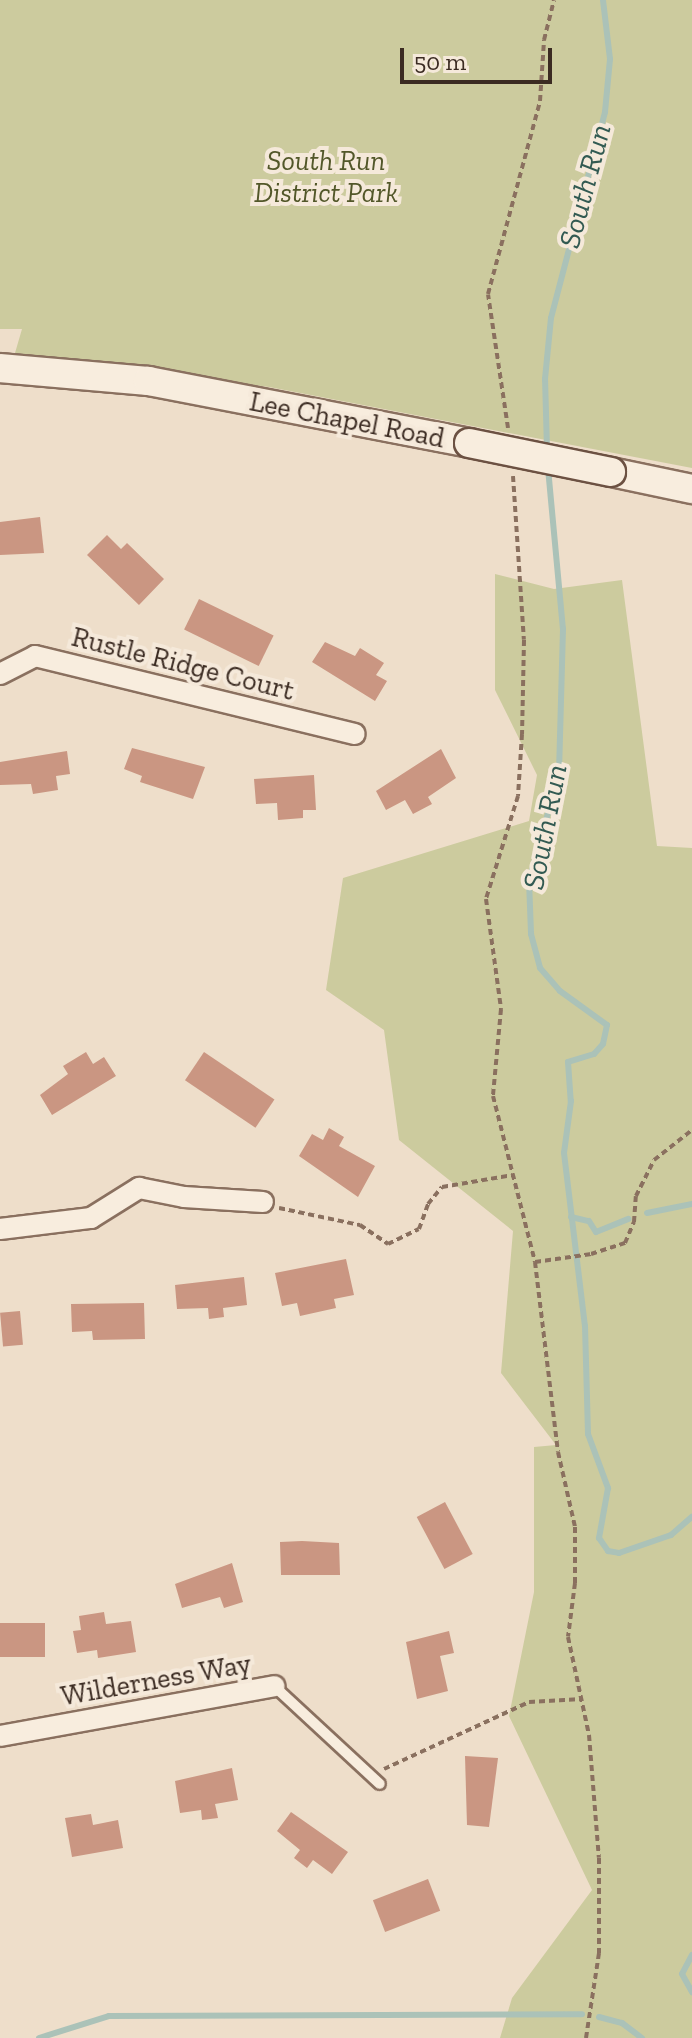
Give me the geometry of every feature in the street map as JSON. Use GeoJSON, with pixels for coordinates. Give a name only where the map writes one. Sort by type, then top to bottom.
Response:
{"type":"FeatureCollection","features":[{"type":"Feature","properties":{"kind":"main road","name":"Lee Chapel Road"},"geometry":{"type":"LineString","coordinates":[[0,368],[148,381],[692,489]]}},
{"type":"Feature","properties":{"kind":"street","name":"Rustle Ridge Court"},"geometry":{"type":"LineString","coordinates":[[0,674],[35,656],[355,734]]}},
{"type":"Feature","properties":{"kind":"street"},"geometry":{"type":"LineString","coordinates":[[0,1229],[78,1222],[139,1188],[184,1197],[263,1202]]}},
{"type":"Feature","properties":{"kind":"street","name":"Wilderness Way"},"geometry":{"type":"LineString","coordinates":[[0,1736],[274,1686]]}},
{"type":"Feature","properties":{"kind":"lane","name":"Wilderness Way"},"geometry":{"type":"LineString","coordinates":[[274,1686],[380,1784]]}},
{"type":"Feature","properties":{"kind":"path"},"geometry":{"type":"LineString","coordinates":[[509,440],[488,294],[540,101],[544,40],[554,0]]}},
{"type":"Feature","properties":{"kind":"path"},"geometry":{"type":"LineString","coordinates":[[512,470],[524,640],[522,734],[515,809],[486,899],[501,1009],[495,1119],[535,1262],[558,1452],[575,1527],[575,1583],[568,1637],[597,1790],[599,1858],[599,1953],[586,2038]]}},
{"type":"Feature","properties":{"kind":"path"},"geometry":{"type":"LineString","coordinates":[[535,1262],[591,1254],[625,1243],[634,1222],[636,1196],[654,1160],[692,1130]]}},
{"type":"Feature","properties":{"kind":"path"},"geometry":{"type":"LineString","coordinates":[[263,1202],[290,1213],[360,1225],[388,1244],[419,1229],[428,1204],[442,1187],[513,1175]]}},
{"type":"Feature","properties":{"kind":"path"},"geometry":{"type":"LineString","coordinates":[[370,1775],[529,1702],[582,1699]]}},
{"type":"Feature","properties":{"kind":"green space","name":"South Run District Park"},"geometry":{"type":"Polygon","coordinates":[[[0,0],[692,0],[692,468],[269,387],[15,353],[22,329],[0,329],[0,0]]]}},
{"type":"Feature","properties":{"kind":"green space"},"geometry":{"type":"Polygon","coordinates":[[[495,574],[554,589],[622,580],[657,846],[692,848],[692,2038],[500,2038],[512,1998],[592,1890],[509,1716],[534,1592],[534,1447],[556,1445],[501,1373],[513,1231],[399,1140],[384,1030],[326,990],[343,878],[529,821],[537,775],[495,690],[495,574]]]}},
{"type":"Feature","properties":{"kind":"building"},"geometry":{"type":"Polygon","coordinates":[[[40,517],[44,553],[0,555],[0,522],[40,517]]]}},
{"type":"Feature","properties":{"kind":"building"},"geometry":{"type":"Polygon","coordinates":[[[107,535],[121,549],[127,543],[164,579],[139,605],[87,555],[107,535]]]}},
{"type":"Feature","properties":{"kind":"building"},"geometry":{"type":"Polygon","coordinates":[[[199,599],[274,635],[259,666],[184,630],[199,599]]]}},
{"type":"Feature","properties":{"kind":"building"},"geometry":{"type":"Polygon","coordinates":[[[325,642],[355,656],[360,648],[384,663],[376,675],[387,681],[375,701],[312,662],[325,642]]]}},
{"type":"Feature","properties":{"kind":"building"},"geometry":{"type":"Polygon","coordinates":[[[132,748],[205,767],[193,799],[140,782],[142,776],[124,769],[132,748]]]}},
{"type":"Feature","properties":{"kind":"building"},"geometry":{"type":"Polygon","coordinates":[[[441,749],[456,778],[428,797],[432,804],[413,814],[405,800],[386,810],[376,791],[441,749]]]}},
{"type":"Feature","properties":{"kind":"building"},"geometry":{"type":"Polygon","coordinates":[[[67,751],[70,774],[56,776],[58,790],[33,794],[31,784],[0,785],[0,762],[67,751]]]}},
{"type":"Feature","properties":{"kind":"building"},"geometry":{"type":"Polygon","coordinates":[[[314,775],[316,810],[303,810],[303,818],[278,820],[277,803],[256,804],[254,779],[314,775]]]}},
{"type":"Feature","properties":{"kind":"building"},"geometry":{"type":"Polygon","coordinates":[[[86,1052],[93,1064],[104,1057],[116,1076],[52,1115],[40,1095],[68,1074],[63,1066],[86,1052]]]}},
{"type":"Feature","properties":{"kind":"building"},"geometry":{"type":"Polygon","coordinates":[[[204,1052],[274,1100],[255,1128],[185,1080],[204,1052]]]}},
{"type":"Feature","properties":{"kind":"building"},"geometry":{"type":"Polygon","coordinates":[[[329,1128],[344,1137],[339,1146],[375,1166],[358,1197],[299,1156],[312,1134],[323,1140],[329,1128]]]}},
{"type":"Feature","properties":{"kind":"building"},"geometry":{"type":"Polygon","coordinates":[[[346,1259],[354,1295],[334,1299],[336,1308],[300,1316],[297,1303],[282,1306],[275,1273],[346,1259]]]}},
{"type":"Feature","properties":{"kind":"building"},"geometry":{"type":"Polygon","coordinates":[[[244,1277],[247,1305],[223,1308],[224,1317],[209,1319],[208,1308],[177,1309],[175,1285],[244,1277]]]}},
{"type":"Feature","properties":{"kind":"building"},"geometry":{"type":"Polygon","coordinates":[[[144,1303],[145,1339],[93,1340],[92,1331],[72,1332],[71,1304],[144,1303]]]}},
{"type":"Feature","properties":{"kind":"building"},"geometry":{"type":"Polygon","coordinates":[[[20,1311],[23,1345],[3,1347],[0,1313],[20,1311]]]}},
{"type":"Feature","properties":{"kind":"building"},"geometry":{"type":"Polygon","coordinates":[[[445,1502],[473,1554],[444,1569],[417,1517],[445,1502]]]}},
{"type":"Feature","properties":{"kind":"building"},"geometry":{"type":"Polygon","coordinates":[[[280,1542],[339,1543],[340,1575],[281,1575],[280,1542]]]}},
{"type":"Feature","properties":{"kind":"building"},"geometry":{"type":"Polygon","coordinates":[[[232,1563],[243,1602],[224,1608],[220,1597],[182,1608],[175,1584],[232,1563]]]}},
{"type":"Feature","properties":{"kind":"building"},"geometry":{"type":"Polygon","coordinates":[[[104,1612],[106,1624],[131,1621],[136,1652],[98,1658],[97,1650],[77,1653],[73,1631],[81,1630],[79,1616],[104,1612]]]}},
{"type":"Feature","properties":{"kind":"building"},"geometry":{"type":"Polygon","coordinates":[[[0,1623],[45,1623],[45,1657],[0,1657],[0,1623]]]}},
{"type":"Feature","properties":{"kind":"building"},"geometry":{"type":"Polygon","coordinates":[[[449,1631],[454,1653],[440,1656],[448,1691],[417,1699],[406,1642],[449,1631]]]}},
{"type":"Feature","properties":{"kind":"building"},"geometry":{"type":"Polygon","coordinates":[[[465,1756],[498,1758],[489,1827],[467,1825],[465,1756]]]}},
{"type":"Feature","properties":{"kind":"building"},"geometry":{"type":"Polygon","coordinates":[[[232,1768],[238,1800],[215,1804],[218,1818],[202,1820],[201,1810],[180,1813],[175,1781],[232,1768]]]}},
{"type":"Feature","properties":{"kind":"building"},"geometry":{"type":"Polygon","coordinates":[[[291,1812],[348,1852],[332,1874],[313,1860],[307,1868],[294,1858],[300,1850],[277,1831],[291,1812]]]}},
{"type":"Feature","properties":{"kind":"building"},"geometry":{"type":"Polygon","coordinates":[[[91,1814],[93,1825],[118,1820],[123,1848],[72,1857],[65,1818],[91,1814]]]}},
{"type":"Feature","properties":{"kind":"building"},"geometry":{"type":"Polygon","coordinates":[[[428,1879],[440,1911],[385,1932],[373,1900],[428,1879]]]}},
{"type":"Feature","properties":{"kind":"waterway","name":"South Run"},"geometry":{"type":"LineString","coordinates":[[547,449],[545,379],[551,318],[605,112],[610,59],[603,0]]}},
{"type":"Feature","properties":{"kind":"waterway","name":"South Run"},"geometry":{"type":"LineString","coordinates":[[548,468],[563,629],[559,774],[529,881],[531,934],[540,968],[560,991],[607,1025],[603,1044],[594,1054],[568,1062],[571,1101],[564,1153],[585,1326],[588,1434],[608,1488],[599,1538],[608,1551],[619,1553],[671,1535],[692,1517]]}},
{"type":"Feature","properties":{"kind":"waterway"},"geometry":{"type":"LineString","coordinates":[[647,1213],[692,1204]]}},
{"type":"Feature","properties":{"kind":"waterway"},"geometry":{"type":"LineString","coordinates":[[571,1217],[589,1221],[596,1232],[628,1219]]}},
{"type":"Feature","properties":{"kind":"waterway","name":"South Run"},"geometry":{"type":"LineString","coordinates":[[692,1955],[682,1974],[692,1992]]}},
{"type":"Feature","properties":{"kind":"waterway"},"geometry":{"type":"LineString","coordinates":[[39,2038],[109,2016],[582,2014]]}},
{"type":"Feature","properties":{"kind":"waterway"},"geometry":{"type":"LineString","coordinates":[[599,2017],[622,2023],[642,2038]]}}]}
